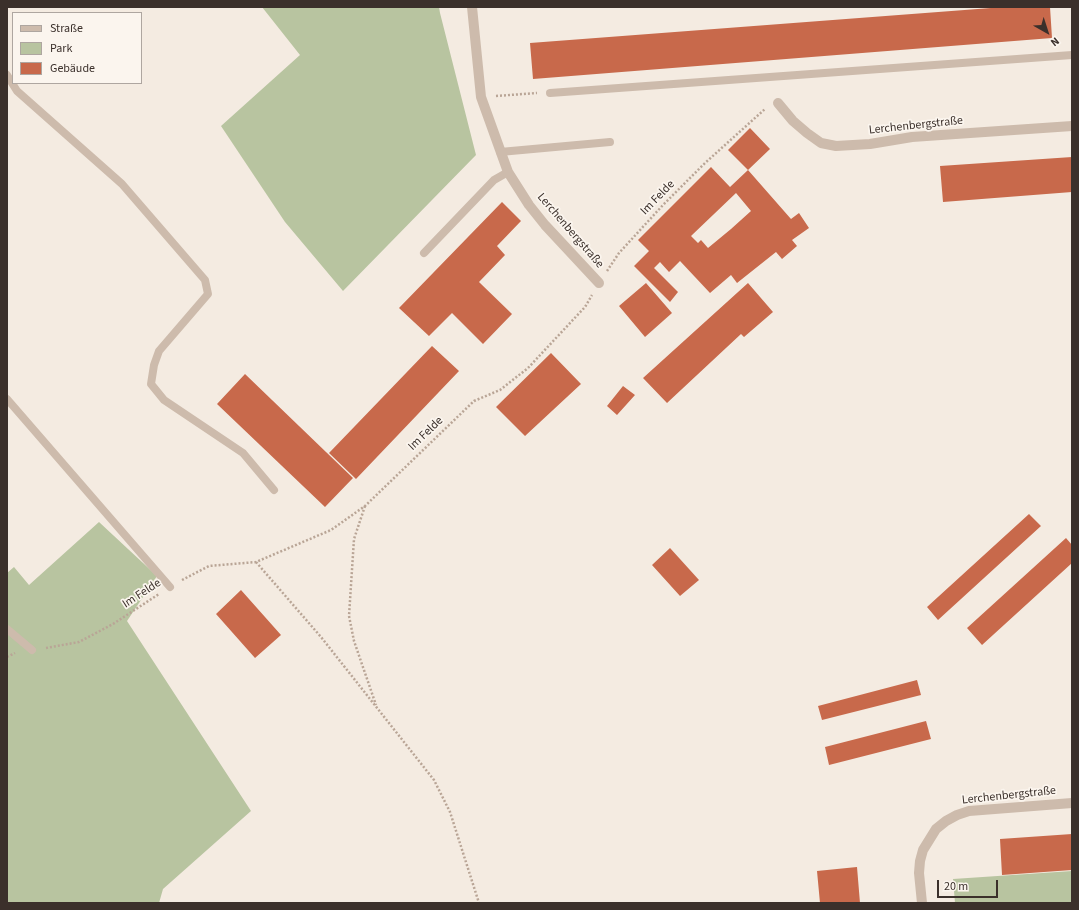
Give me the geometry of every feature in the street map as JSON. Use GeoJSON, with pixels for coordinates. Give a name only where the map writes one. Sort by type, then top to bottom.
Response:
{"type":"FeatureCollection","features":[{"type":"Feature","properties":{"kind":"street","name":"Lerchenbergstraße"},"geometry":{"type":"LineString","coordinates":[[472,7],[481,97],[508,172],[529,205],[545,225],[599,283]]}},
{"type":"Feature","properties":{"kind":"street","name":"Lerchenbergstraße"},"geometry":{"type":"LineString","coordinates":[[778,103],[793,121],[820,143],[836,146],[870,144],[912,137],[1072,126]]}},
{"type":"Feature","properties":{"kind":"street","name":"Lerchenbergstraße"},"geometry":{"type":"LineString","coordinates":[[922,903],[919,873],[923,850],[936,829],[946,821],[957,814],[969,810],[1072,803]]}},
{"type":"Feature","properties":{"kind":"lane"},"geometry":{"type":"LineString","coordinates":[[550,92],[1072,55]]}},
{"type":"Feature","properties":{"kind":"lane"},"geometry":{"type":"LineString","coordinates":[[13,84],[17,91],[122,184],[205,280],[208,294],[159,351],[154,365],[151,384],[164,400],[243,453],[274,490]]}},
{"type":"Feature","properties":{"kind":"lane"},"geometry":{"type":"LineString","coordinates":[[500,152],[610,142]]}},
{"type":"Feature","properties":{"kind":"lane"},"geometry":{"type":"LineString","coordinates":[[424,253],[494,180],[508,172]]}},
{"type":"Feature","properties":{"kind":"lane"},"geometry":{"type":"LineString","coordinates":[[7,400],[170,587]]}},
{"type":"Feature","properties":{"kind":"lane"},"geometry":{"type":"LineString","coordinates":[[7,629],[32,650]]}},
{"type":"Feature","properties":{"kind":"path"},"geometry":{"type":"LineString","coordinates":[[481,97],[550,92]]}},
{"type":"Feature","properties":{"kind":"path","name":"Im Felde"},"geometry":{"type":"LineString","coordinates":[[7,657],[17,653],[79,642],[113,624],[170,587],[209,566],[256,562],[331,530],[365,506],[474,401],[500,390],[528,368],[585,306],[619,253],[668,200],[763,109],[778,103]]}},
{"type":"Feature","properties":{"kind":"path"},"geometry":{"type":"LineString","coordinates":[[365,506],[354,539],[349,616],[354,641],[376,707]]}},
{"type":"Feature","properties":{"kind":"path"},"geometry":{"type":"LineString","coordinates":[[256,562],[321,637],[434,780],[450,812],[479,903]]}},
{"type":"Feature","properties":{"kind":"green space"},"geometry":{"type":"Polygon","coordinates":[[[262,7],[439,7],[476,155],[343,291],[285,222],[221,126],[300,55],[262,7]]]}},
{"type":"Feature","properties":{"kind":"green space"},"geometry":{"type":"Polygon","coordinates":[[[99,522],[157,576],[127,621],[251,811],[163,889],[159,903],[7,903],[7,573],[14,567],[29,585],[99,522]]]}},
{"type":"Feature","properties":{"kind":"green space"},"geometry":{"type":"Polygon","coordinates":[[[1072,871],[1072,903],[955,903],[953,879],[1072,871]]]}},
{"type":"Feature","properties":{"kind":"building"},"geometry":{"type":"Polygon","coordinates":[[[1004,7],[1050,7],[1052,38],[533,79],[530,43],[1004,7]]]}},
{"type":"Feature","properties":{"kind":"building"},"geometry":{"type":"Polygon","coordinates":[[[750,128],[770,149],[748,170],[728,150],[750,128]]]}},
{"type":"Feature","properties":{"kind":"building"},"geometry":{"type":"Polygon","coordinates":[[[1072,157],[1072,192],[943,202],[940,166],[1072,157]]]}},
{"type":"Feature","properties":{"kind":"building"},"geometry":{"type":"Polygon","coordinates":[[[711,167],[730,187],[748,170],[791,219],[799,213],[809,228],[792,240],[797,246],[782,259],[776,252],[737,283],[731,275],[710,293],[680,261],[669,272],[660,262],[654,268],[678,292],[670,302],[634,266],[649,251],[638,240],[711,167]],[[736,193],[691,236],[698,243],[701,240],[708,248],[751,211],[736,193]]]}},
{"type":"Feature","properties":{"kind":"building"},"geometry":{"type":"Polygon","coordinates":[[[502,202],[521,221],[497,246],[505,255],[479,282],[512,314],[483,344],[452,313],[429,336],[399,308],[502,202]]]}},
{"type":"Feature","properties":{"kind":"building"},"geometry":{"type":"Polygon","coordinates":[[[646,283],[672,313],[645,337],[619,306],[646,283]]]}},
{"type":"Feature","properties":{"kind":"building"},"geometry":{"type":"Polygon","coordinates":[[[748,283],[773,312],[744,337],[741,334],[667,403],[643,378],[748,283]]]}},
{"type":"Feature","properties":{"kind":"building"},"geometry":{"type":"Polygon","coordinates":[[[432,346],[459,371],[356,479],[329,453],[432,346]]]}},
{"type":"Feature","properties":{"kind":"building"},"geometry":{"type":"Polygon","coordinates":[[[551,353],[581,384],[525,436],[496,407],[551,353]]]}},
{"type":"Feature","properties":{"kind":"building"},"geometry":{"type":"Polygon","coordinates":[[[245,374],[353,478],[325,507],[217,404],[245,374]]]}},
{"type":"Feature","properties":{"kind":"building"},"geometry":{"type":"Polygon","coordinates":[[[623,386],[635,395],[617,415],[607,406],[623,386]]]}},
{"type":"Feature","properties":{"kind":"building"},"geometry":{"type":"Polygon","coordinates":[[[1029,514],[1041,526],[938,620],[927,607],[1029,514]]]}},
{"type":"Feature","properties":{"kind":"building"},"geometry":{"type":"Polygon","coordinates":[[[1066,538],[1072,545],[1072,563],[982,645],[967,628],[1066,538]]]}},
{"type":"Feature","properties":{"kind":"building"},"geometry":{"type":"Polygon","coordinates":[[[670,548],[699,580],[680,596],[652,565],[670,548]]]}},
{"type":"Feature","properties":{"kind":"building"},"geometry":{"type":"Polygon","coordinates":[[[241,590],[281,635],[255,658],[216,614],[241,590]]]}},
{"type":"Feature","properties":{"kind":"building"},"geometry":{"type":"Polygon","coordinates":[[[917,680],[921,695],[822,720],[818,706],[917,680]]]}},
{"type":"Feature","properties":{"kind":"building"},"geometry":{"type":"Polygon","coordinates":[[[926,721],[931,739],[829,765],[825,747],[926,721]]]}},
{"type":"Feature","properties":{"kind":"building"},"geometry":{"type":"Polygon","coordinates":[[[1072,834],[1072,870],[1002,875],[1000,839],[1072,834]]]}},
{"type":"Feature","properties":{"kind":"building"},"geometry":{"type":"Polygon","coordinates":[[[857,867],[860,903],[820,903],[817,871],[857,867]]]}}]}
